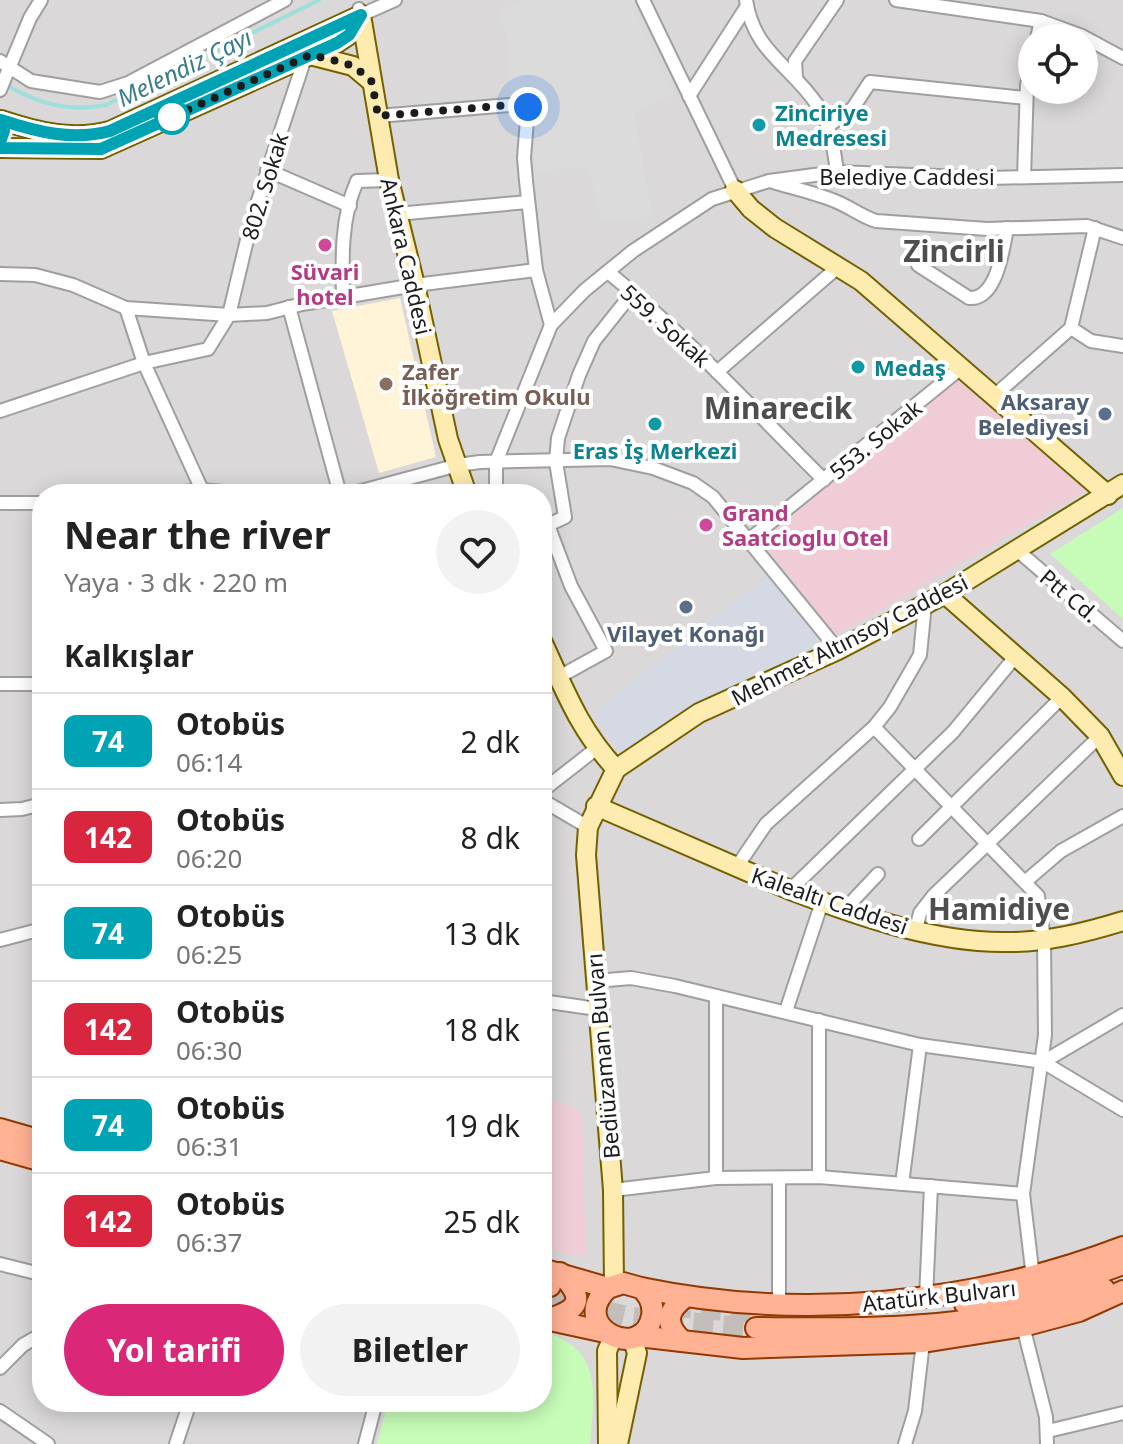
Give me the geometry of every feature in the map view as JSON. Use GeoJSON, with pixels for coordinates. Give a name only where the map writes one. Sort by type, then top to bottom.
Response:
{"type":"FeatureCollection","features":[{"type":"Feature","properties":{"kind":"main road"},"geometry":{"type":"LineString","coordinates":[[0,1129],[32,1138]]}},
{"type":"Feature","properties":{"kind":"main road"},"geometry":{"type":"LineString","coordinates":[[0,1149],[32,1158]]}},
{"type":"Feature","properties":{"kind":"main road"},"geometry":{"type":"LineString","coordinates":[[552,1284],[632,1284],[685,1297],[779,1304],[849,1304],[926,1298],[1033,1277],[1123,1247]]}},
{"type":"Feature","properties":{"kind":"main road","name":"Atatürk Bulvarı"},"geometry":{"type":"LineString","coordinates":[[1123,1264],[1007,1299],[876,1313],[758,1321],[873,1329],[948,1323],[1015,1313],[1123,1282]]}},
{"type":"Feature","properties":{"kind":"main road"},"geometry":{"type":"LineString","coordinates":[[552,1285],[574,1289],[575,1302],[567,1314],[552,1317]]}},
{"type":"Feature","properties":{"kind":"main road"},"geometry":{"type":"LineString","coordinates":[[611,1286],[598,1300],[597,1317],[622,1336]]}},
{"type":"Feature","properties":{"kind":"main road"},"geometry":{"type":"LineString","coordinates":[[622,1336],[648,1326],[653,1313],[650,1299],[641,1288]]}},
{"type":"Feature","properties":{"kind":"main road"},"geometry":{"type":"LineString","coordinates":[[552,1321],[622,1336],[743,1348],[923,1342],[1023,1326],[1079,1311],[1123,1291]]}},
{"type":"Feature","properties":{"kind":"main road"},"geometry":{"type":"LineString","coordinates":[[682,1341],[673,1332],[670,1318],[675,1305],[685,1297]]}},
{"type":"Feature","properties":{"kind":"street"},"geometry":{"type":"LineString","coordinates":[[0,90],[5,68],[41,0]]}},
{"type":"Feature","properties":{"kind":"street"},"geometry":{"type":"LineString","coordinates":[[5,68],[31,81],[100,92],[128,83],[285,0]]}},
{"type":"Feature","properties":{"kind":"street"},"geometry":{"type":"LineString","coordinates":[[0,120],[55,135],[79,136],[110,131],[359,8],[395,0]]}},
{"type":"Feature","properties":{"kind":"street"},"geometry":{"type":"LineString","coordinates":[[643,0],[735,190],[751,209],[775,228],[861,281],[994,396],[1115,489]]}},
{"type":"Feature","properties":{"kind":"street"},"geometry":{"type":"LineString","coordinates":[[796,78],[795,61],[837,0]]}},
{"type":"Feature","properties":{"kind":"street"},"geometry":{"type":"LineString","coordinates":[[896,0],[1041,21],[1082,36],[1123,58]]}},
{"type":"Feature","properties":{"kind":"street"},"geometry":{"type":"LineString","coordinates":[[689,96],[746,3]]}},
{"type":"Feature","properties":{"kind":"street"},"geometry":{"type":"LineString","coordinates":[[746,3],[754,32],[763,46],[796,78],[818,107],[828,126],[837,172]]}},
{"type":"Feature","properties":{"kind":"street"},"geometry":{"type":"LineString","coordinates":[[0,120],[4,131],[0,145],[101,149],[308,57],[349,35],[359,8]]}},
{"type":"Feature","properties":{"kind":"street","name":"Ankara Caddesi"},"geometry":{"type":"LineString","coordinates":[[359,8],[389,180],[448,439],[464,484]]}},
{"type":"Feature","properties":{"kind":"street"},"geometry":{"type":"LineString","coordinates":[[308,57],[353,66],[372,82]]}},
{"type":"Feature","properties":{"kind":"street","name":"802. Sokak"},"geometry":{"type":"LineString","coordinates":[[0,411],[144,363],[208,349],[229,315],[267,170],[308,57]]}},
{"type":"Feature","properties":{"kind":"street"},"geometry":{"type":"LineString","coordinates":[[828,126],[853,108],[870,82],[1018,97]]}},
{"type":"Feature","properties":{"kind":"street"},"geometry":{"type":"LineString","coordinates":[[1024,177],[1026,104]]}},
{"type":"Feature","properties":{"kind":"street"},"geometry":{"type":"LineString","coordinates":[[378,116],[496,106],[528,107],[524,158],[528,202],[536,270],[551,325]]}},
{"type":"Feature","properties":{"kind":"street"},"geometry":{"type":"LineString","coordinates":[[267,170],[350,206]]}},
{"type":"Feature","properties":{"kind":"street","name":"Belediye Caddesi"},"geometry":{"type":"LineString","coordinates":[[496,462],[551,325],[585,290],[633,251],[712,199],[769,181],[837,172],[1024,177],[1123,175]]}},
{"type":"Feature","properties":{"kind":"street"},"geometry":{"type":"LineString","coordinates":[[343,297],[342,256],[357,181],[389,180]]}},
{"type":"Feature","properties":{"kind":"street"},"geometry":{"type":"LineString","coordinates":[[769,181],[831,199],[876,221],[1007,228],[1056,225],[1095,228],[1123,238]]}},
{"type":"Feature","properties":{"kind":"street"},"geometry":{"type":"LineString","coordinates":[[397,214],[528,202]]}},
{"type":"Feature","properties":{"kind":"street"},"geometry":{"type":"LineString","coordinates":[[918,265],[969,298],[985,295],[999,268],[1007,228]]}},
{"type":"Feature","properties":{"kind":"street"},"geometry":{"type":"LineString","coordinates":[[994,396],[1071,328],[1095,228]]}},
{"type":"Feature","properties":{"kind":"street"},"geometry":{"type":"LineString","coordinates":[[717,372],[838,267]]}},
{"type":"Feature","properties":{"kind":"street"},"geometry":{"type":"LineString","coordinates":[[0,274],[35,275],[73,285],[126,308],[229,315],[267,313],[415,285],[536,270]]}},
{"type":"Feature","properties":{"kind":"street","name":"559. Sokak"},"geometry":{"type":"LineString","coordinates":[[608,272],[717,372],[824,480]]}},
{"type":"Feature","properties":{"kind":"street"},"geometry":{"type":"LineString","coordinates":[[552,522],[565,517],[556,462],[558,438],[579,375],[594,341],[633,292]]}},
{"type":"Feature","properties":{"kind":"street"},"geometry":{"type":"LineString","coordinates":[[289,307],[337,484]]}},
{"type":"Feature","properties":{"kind":"street"},"geometry":{"type":"LineString","coordinates":[[126,308],[144,363],[199,484]]}},
{"type":"Feature","properties":{"kind":"street"},"geometry":{"type":"LineString","coordinates":[[1071,328],[1091,341],[1123,346]]}},
{"type":"Feature","properties":{"kind":"street","name":"553. Sokak"},"geometry":{"type":"LineString","coordinates":[[750,539],[961,368]]}},
{"type":"Feature","properties":{"kind":"street"},"geometry":{"type":"LineString","coordinates":[[387,484],[458,465],[496,462],[610,459],[653,468],[693,483],[713,497],[838,650]]}},
{"type":"Feature","properties":{"kind":"street"},"geometry":{"type":"LineString","coordinates":[[496,462],[496,484]]}},
{"type":"Feature","properties":{"kind":"street","name":"Mehmet Altınsoy Caddesi"},"geometry":{"type":"LineString","coordinates":[[616,769],[699,713],[838,650],[945,594],[1115,489]]}},
{"type":"Feature","properties":{"kind":"street"},"geometry":{"type":"LineString","coordinates":[[0,503],[32,503]]}},
{"type":"Feature","properties":{"kind":"street"},"geometry":{"type":"LineString","coordinates":[[552,541],[571,586],[606,651],[559,677]]}},
{"type":"Feature","properties":{"kind":"street","name":"Ptt Cd."},"geometry":{"type":"LineString","coordinates":[[1017,550],[1123,641]]}},
{"type":"Feature","properties":{"kind":"street"},"geometry":{"type":"LineString","coordinates":[[945,594],[1062,697],[1100,736],[1123,776]]}},
{"type":"Feature","properties":{"kind":"street"},"geometry":{"type":"LineString","coordinates":[[736,868],[766,824],[874,727],[890,707],[920,655],[925,604]]}},
{"type":"Feature","properties":{"kind":"street"},"geometry":{"type":"LineString","coordinates":[[790,890],[953,732],[1015,657]]}},
{"type":"Feature","properties":{"kind":"street"},"geometry":{"type":"LineString","coordinates":[[552,662],[578,721],[616,769],[588,827],[552,806]]}},
{"type":"Feature","properties":{"kind":"street"},"geometry":{"type":"LineString","coordinates":[[0,684],[32,684]]}},
{"type":"Feature","properties":{"kind":"street"},"geometry":{"type":"LineString","coordinates":[[919,839],[1062,697]]}},
{"type":"Feature","properties":{"kind":"street"},"geometry":{"type":"LineString","coordinates":[[874,727],[1038,896],[1044,939],[1043,1062],[1023,1194],[1033,1277]]}},
{"type":"Feature","properties":{"kind":"street"},"geometry":{"type":"LineString","coordinates":[[916,929],[920,913],[934,895],[1100,736]]}},
{"type":"Feature","properties":{"kind":"street"},"geometry":{"type":"LineString","coordinates":[[552,783],[597,748]]}},
{"type":"Feature","properties":{"kind":"street","name":"Kalealtı Caddesi"},"geometry":{"type":"LineString","coordinates":[[596,806],[790,890],[931,934],[1002,943],[1080,934],[1123,921]]}},
{"type":"Feature","properties":{"kind":"street"},"geometry":{"type":"LineString","coordinates":[[0,810],[32,808]]}},
{"type":"Feature","properties":{"kind":"street"},"geometry":{"type":"LineString","coordinates":[[1026,881],[1061,851],[1123,816]]}},
{"type":"Feature","properties":{"kind":"street","name":"Bediüzaman Bulvarı"},"geometry":{"type":"LineString","coordinates":[[588,827],[586,855],[613,1190],[611,1286]]}},
{"type":"Feature","properties":{"kind":"street"},"geometry":{"type":"LineString","coordinates":[[845,909],[878,874]]}},
{"type":"Feature","properties":{"kind":"street"},"geometry":{"type":"LineString","coordinates":[[786,1011],[822,902]]}},
{"type":"Feature","properties":{"kind":"street"},"geometry":{"type":"LineString","coordinates":[[0,940],[32,932]]}},
{"type":"Feature","properties":{"kind":"street"},"geometry":{"type":"LineString","coordinates":[[596,981],[631,978],[786,1011],[920,1045],[1043,1062],[1123,1110]]}},
{"type":"Feature","properties":{"kind":"street"},"geometry":{"type":"LineString","coordinates":[[716,996],[716,1178]]}},
{"type":"Feature","properties":{"kind":"street"},"geometry":{"type":"LineString","coordinates":[[552,1002],[597,1009]]}},
{"type":"Feature","properties":{"kind":"street"},"geometry":{"type":"LineString","coordinates":[[1043,1062],[1123,1015]]}},
{"type":"Feature","properties":{"kind":"street"},"geometry":{"type":"LineString","coordinates":[[819,1020],[819,1177]]}},
{"type":"Feature","properties":{"kind":"street"},"geometry":{"type":"LineString","coordinates":[[902,1184],[920,1045]]}},
{"type":"Feature","properties":{"kind":"street"},"geometry":{"type":"LineString","coordinates":[[613,1190],[716,1178],[819,1177],[1023,1194]]}},
{"type":"Feature","properties":{"kind":"street"},"geometry":{"type":"LineString","coordinates":[[779,1179],[779,1304]]}},
{"type":"Feature","properties":{"kind":"street"},"geometry":{"type":"LineString","coordinates":[[926,1298],[931,1186]]}},
{"type":"Feature","properties":{"kind":"street"},"geometry":{"type":"LineString","coordinates":[[0,1264],[32,1272]]}},
{"type":"Feature","properties":{"kind":"street"},"geometry":{"type":"LineString","coordinates":[[1023,1326],[1043,1398],[1047,1438],[1123,1413]]}},
{"type":"Feature","properties":{"kind":"street"},"geometry":{"type":"LineString","coordinates":[[608,1444],[607,1351],[622,1336],[637,1353],[618,1444]]}},
{"type":"Feature","properties":{"kind":"street"},"geometry":{"type":"LineString","coordinates":[[0,1368],[32,1340]]}},
{"type":"Feature","properties":{"kind":"street"},"geometry":{"type":"LineString","coordinates":[[905,1444],[915,1411],[923,1342]]}},
{"type":"Feature","properties":{"kind":"street"},"geometry":{"type":"LineString","coordinates":[[0,1411],[48,1444]]}},
{"type":"Feature","properties":{"kind":"street"},"geometry":{"type":"LineString","coordinates":[[176,1444],[187,1412]]}},
{"type":"Feature","properties":{"kind":"street"},"geometry":{"type":"LineString","coordinates":[[365,1444],[373,1412]]}},
{"type":"Feature","properties":{"kind":"shaded area"},"geometry":{"type":"Polygon","coordinates":[[[0,0],[1123,0],[1123,1444],[0,1444],[0,0]]]}},
{"type":"Feature","properties":{"kind":"shaded area"},"geometry":{"type":"Polygon","coordinates":[[[521,0],[629,0],[674,95],[634,112],[652,217],[601,219],[588,167],[534,171],[536,104],[511,100],[501,10],[521,0]]]}},
{"type":"Feature","properties":{"kind":"shaded area","name":"Zafer İlköğretim Okulu"},"geometry":{"type":"Polygon","coordinates":[[[400,298],[436,457],[379,473],[332,311],[400,298]]]}},
{"type":"Feature","properties":{"kind":"shaded area"},"geometry":{"type":"Polygon","coordinates":[[[960,374],[1092,487],[835,636],[760,538],[960,374]]]}},
{"type":"Feature","properties":{"kind":"shaded area"},"geometry":{"type":"Polygon","coordinates":[[[770,574],[831,647],[624,759],[594,713],[770,574]]]}},
{"type":"Feature","properties":{"kind":"shaded area"},"geometry":{"type":"Polygon","coordinates":[[[552,1099],[582,1113],[586,1257],[552,1249],[552,1099]]]}},
{"type":"Feature","properties":{"kind":"green space"},"geometry":{"type":"Polygon","coordinates":[[[1123,508],[1123,619],[1050,554],[1123,508]]]}},
{"type":"Feature","properties":{"kind":"green space"},"geometry":{"type":"Polygon","coordinates":[[[552,1335],[576,1349],[591,1375],[593,1407],[590,1444],[377,1444],[385,1412],[552,1412],[552,1335]]]}},
{"type":"Feature","properties":{"kind":"waterway","name":"Melendiz Çayı"},"geometry":{"type":"LineString","coordinates":[[4,84],[53,105],[78,108],[106,105],[319,0]]}},
{"type":"Feature","properties":{"kind":"tunnel"},"geometry":{"type":"LineString","coordinates":[[552,1298],[631,1317],[756,1328]]}},
{"type":"Feature","properties":{"kind":"tunnel"},"geometry":{"type":"LineString","coordinates":[[671,1307],[759,1313]]}},
{"type":"Feature","properties":{"kind":"bus line","name":"74"},"geometry":{"type":"LineString","coordinates":[[0,142],[4,131],[1,120],[55,135],[95,135],[110,131],[361,15],[349,35],[337,43],[101,149],[0,148]]}},
{"type":"Feature","properties":{"kind":"place","name":"Zinciriye Medresesi"},"geometry":{"type":"Point","coordinates":[759,125]}},
{"type":"Feature","properties":{"kind":"place","name":"Süvari hotel"},"geometry":{"type":"Point","coordinates":[325,245]}},
{"type":"Feature","properties":{"kind":"place","name":"Medaş"},"geometry":{"type":"Point","coordinates":[858,367]}},
{"type":"Feature","properties":{"kind":"place","name":"Zafer İlköğretim Okulu"},"geometry":{"type":"Point","coordinates":[386,384]}},
{"type":"Feature","properties":{"kind":"place","name":"Aksaray Belediyesi"},"geometry":{"type":"Point","coordinates":[1105,414]}},
{"type":"Feature","properties":{"kind":"place","name":"Eras İş Merkezi"},"geometry":{"type":"Point","coordinates":[655,424]}},
{"type":"Feature","properties":{"kind":"place","name":"Grand Saatcioglu Otel"},"geometry":{"type":"Point","coordinates":[706,525]}},
{"type":"Feature","properties":{"kind":"place","name":"Vilayet Konağı"},"geometry":{"type":"Point","coordinates":[686,607]}},
{"type":"Feature","properties":{"kind":"district","name":"Zincirli"},"geometry":{"type":"Point","coordinates":[954,250]}},
{"type":"Feature","properties":{"kind":"district","name":"Minarecik"},"geometry":{"type":"Point","coordinates":[778,407]}},
{"type":"Feature","properties":{"kind":"district","name":"Hamidiye"},"geometry":{"type":"Point","coordinates":[999,908]}},
{"type":"Feature","properties":{"kind":"route"},"geometry":{"type":"LineString","coordinates":[[172,117],[167,119],[310,55],[353,66],[366,76],[372,82],[378,116],[510,105],[528,107]]}}]}
